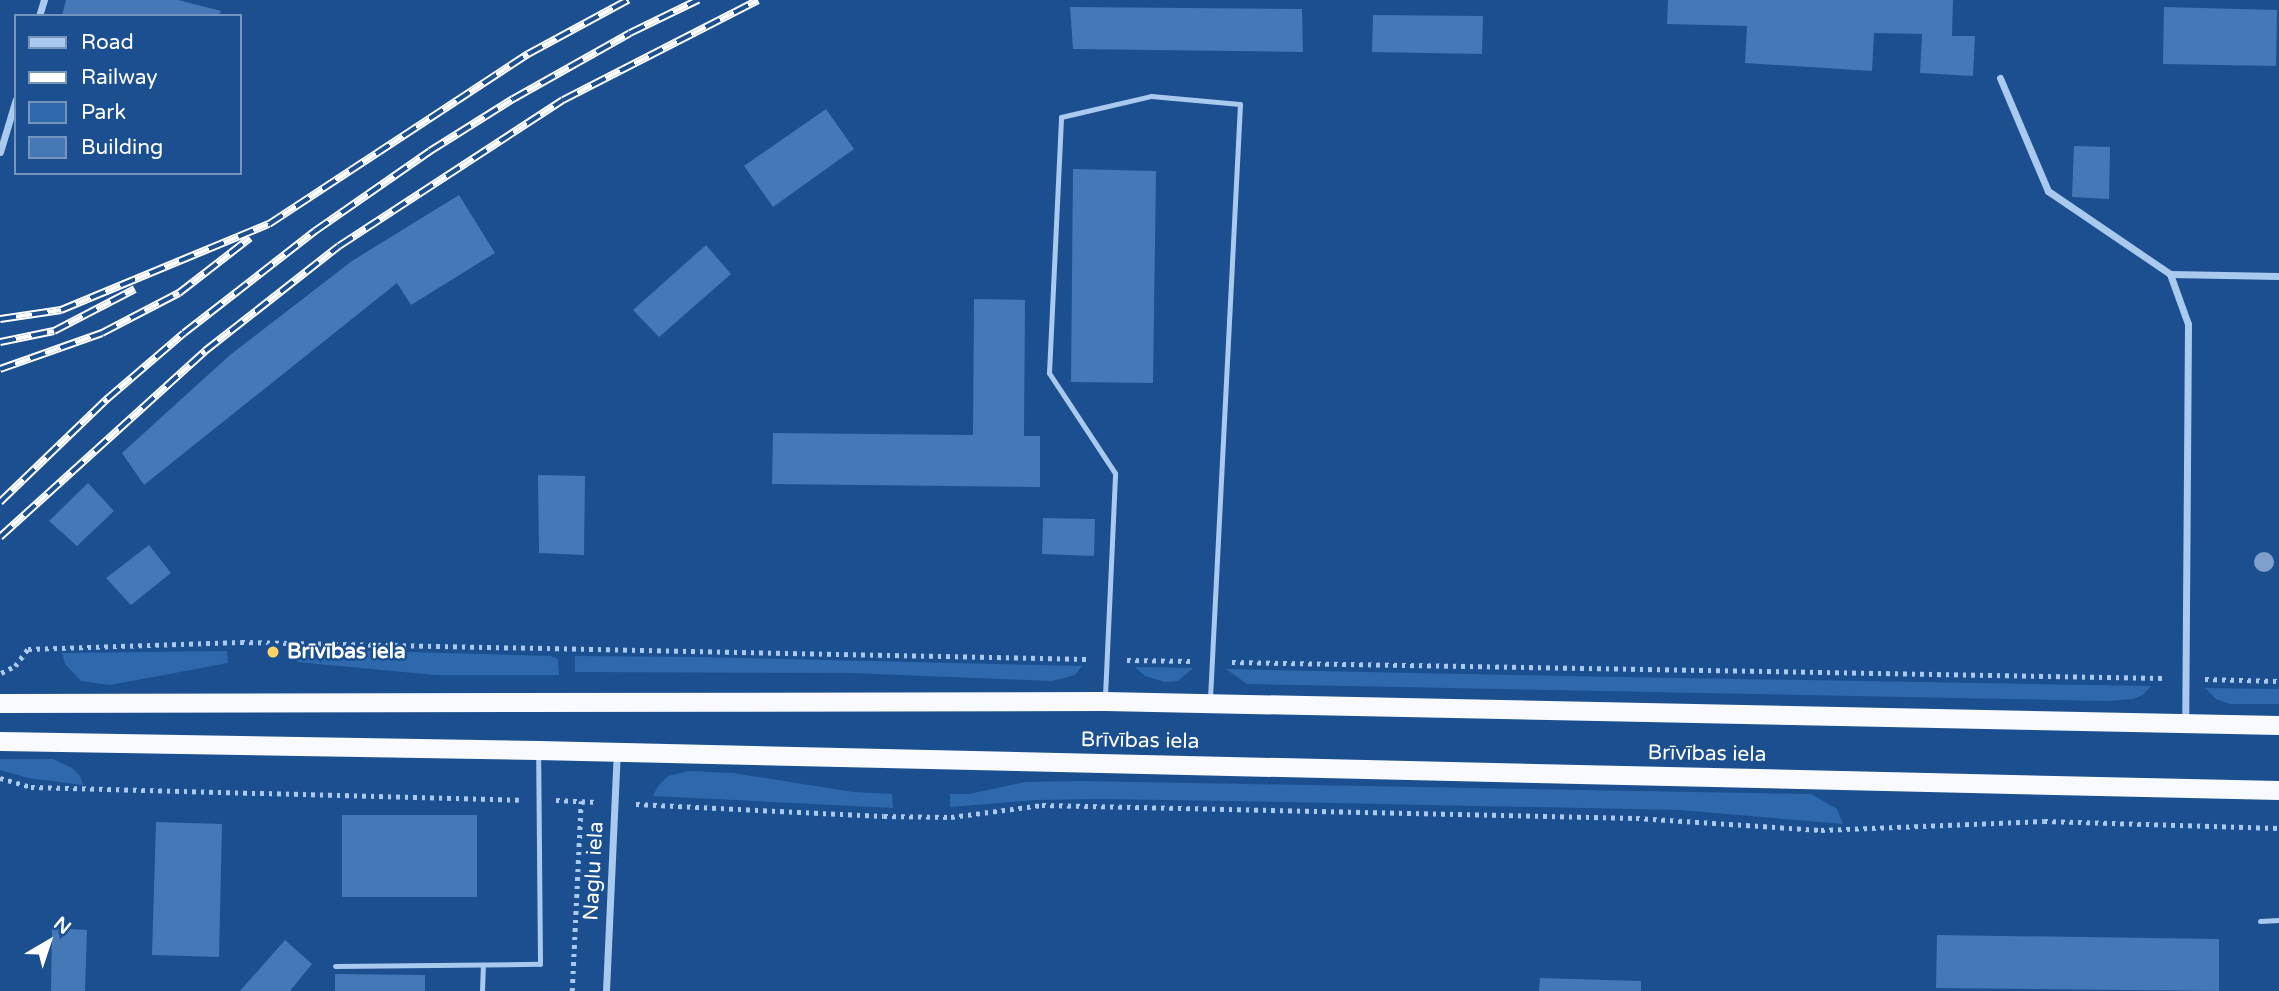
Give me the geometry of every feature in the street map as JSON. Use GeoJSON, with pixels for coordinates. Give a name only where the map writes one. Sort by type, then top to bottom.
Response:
{"type":"FeatureCollection","features":[{"type":"Feature","properties":{"kind":"highway","name":"Brīvības iela"},"geometry":{"type":"LineString","coordinates":[[0,703],[1210,702],[2279,725]]}},
{"type":"Feature","properties":{"kind":"highway","name":"Brīvības iela"},"geometry":{"type":"LineString","coordinates":[[0,741],[538,750],[2279,790]]}},
{"type":"Feature","properties":{"kind":"street"},"geometry":{"type":"LineString","coordinates":[[2000,78],[2048,191],[2170,274],[2279,275]]}},
{"type":"Feature","properties":{"kind":"street"},"geometry":{"type":"LineString","coordinates":[[0,152],[14,106]]}},
{"type":"Feature","properties":{"kind":"street"},"geometry":{"type":"LineString","coordinates":[[2170,274],[2188,324],[2185,724]]}},
{"type":"Feature","properties":{"kind":"street","name":"Naglu iela"},"geometry":{"type":"LineString","coordinates":[[606,991],[617,752]]}},
{"type":"Feature","properties":{"kind":"lane"},"geometry":{"type":"LineString","coordinates":[[1105,701],[1104,660],[1115,473],[1049,373],[1061,117],[1151,96],[1240,104],[1210,702]]}},
{"type":"Feature","properties":{"kind":"lane"},"geometry":{"type":"LineString","coordinates":[[335,966],[540,964],[538,750]]}},
{"type":"Feature","properties":{"kind":"lane"},"geometry":{"type":"LineString","coordinates":[[2260,921],[2279,920]]}},
{"type":"Feature","properties":{"kind":"lane"},"geometry":{"type":"LineString","coordinates":[[482,991],[483,965]]}},
{"type":"Feature","properties":{"kind":"path"},"geometry":{"type":"LineString","coordinates":[[0,673],[15,666],[28,649],[307,642],[569,650],[2279,681]]}},
{"type":"Feature","properties":{"kind":"path"},"geometry":{"type":"LineString","coordinates":[[0,778],[31,787],[581,801],[884,816],[951,817],[1042,805],[1636,818],[1821,830],[2044,821],[2279,828]]}},
{"type":"Feature","properties":{"kind":"path"},"geometry":{"type":"LineString","coordinates":[[572,991],[581,801]]}},
{"type":"Feature","properties":{"kind":"green space"},"geometry":{"type":"Polygon","coordinates":[[[227,651],[228,663],[110,685],[81,681],[65,664],[62,653],[227,651]]]}},
{"type":"Feature","properties":{"kind":"green space"},"geometry":{"type":"Polygon","coordinates":[[[295,651],[551,656],[558,659],[559,675],[435,675],[297,662],[295,651]]]}},
{"type":"Feature","properties":{"kind":"green space"},"geometry":{"type":"Polygon","coordinates":[[[575,656],[1082,666],[1075,675],[1052,681],[851,673],[575,672],[575,656]]]}},
{"type":"Feature","properties":{"kind":"green space"},"geometry":{"type":"Polygon","coordinates":[[[1135,667],[1193,668],[1178,681],[1165,682],[1145,676],[1135,667]]]}},
{"type":"Feature","properties":{"kind":"green space"},"geometry":{"type":"Polygon","coordinates":[[[1226,669],[2151,686],[2143,695],[2133,699],[2109,701],[1247,684],[1226,669]]]}},
{"type":"Feature","properties":{"kind":"green space"},"geometry":{"type":"Polygon","coordinates":[[[2205,688],[2279,689],[2279,704],[2230,704],[2216,699],[2205,688]]]}},
{"type":"Feature","properties":{"kind":"green space"},"geometry":{"type":"Polygon","coordinates":[[[0,759],[53,759],[72,768],[80,776],[83,785],[28,778],[0,770],[0,759]]]}},
{"type":"Feature","properties":{"kind":"green space"},"geometry":{"type":"Polygon","coordinates":[[[689,771],[733,773],[853,792],[892,794],[893,808],[653,796],[668,776],[689,771]]]}},
{"type":"Feature","properties":{"kind":"green space"},"geometry":{"type":"Polygon","coordinates":[[[1025,782],[1811,794],[1837,809],[1843,824],[1679,810],[1285,802],[1036,800],[950,807],[950,794],[969,794],[1025,782]]]}},
{"type":"Feature","properties":{"kind":"building"},"geometry":{"type":"Polygon","coordinates":[[[66,0],[178,0],[221,11],[220,14],[62,14],[66,0]]]}},
{"type":"Feature","properties":{"kind":"building"},"geometry":{"type":"Polygon","coordinates":[[[1668,0],[1953,0],[1952,36],[1975,36],[1973,76],[1920,73],[1922,34],[1874,33],[1872,71],[1745,63],[1747,26],[1667,24],[1668,0]]]}},
{"type":"Feature","properties":{"kind":"building"},"geometry":{"type":"Polygon","coordinates":[[[1070,7],[1302,9],[1303,52],[1073,49],[1070,7]]]}},
{"type":"Feature","properties":{"kind":"building"},"geometry":{"type":"Polygon","coordinates":[[[2164,7],[2277,10],[2276,66],[2163,64],[2164,7]]]}},
{"type":"Feature","properties":{"kind":"building"},"geometry":{"type":"Polygon","coordinates":[[[1373,15],[1483,16],[1482,54],[1372,52],[1373,15]]]}},
{"type":"Feature","properties":{"kind":"building"},"geometry":{"type":"Polygon","coordinates":[[[826,109],[854,149],[773,207],[744,166],[826,109]]]}},
{"type":"Feature","properties":{"kind":"building"},"geometry":{"type":"Polygon","coordinates":[[[2074,146],[2110,147],[2109,199],[2072,197],[2074,146]]]}},
{"type":"Feature","properties":{"kind":"building"},"geometry":{"type":"Polygon","coordinates":[[[1073,169],[1156,171],[1153,383],[1071,382],[1073,169]]]}},
{"type":"Feature","properties":{"kind":"building"},"geometry":{"type":"Polygon","coordinates":[[[459,195],[495,253],[411,305],[397,283],[144,485],[122,453],[230,355],[352,261],[459,195]]]}},
{"type":"Feature","properties":{"kind":"building"},"geometry":{"type":"Polygon","coordinates":[[[706,245],[731,274],[659,337],[633,310],[706,245]]]}},
{"type":"Feature","properties":{"kind":"building"},"geometry":{"type":"Polygon","coordinates":[[[974,299],[1025,300],[1024,436],[1040,436],[1040,487],[772,484],[773,433],[973,435],[974,299]]]}},
{"type":"Feature","properties":{"kind":"building"},"geometry":{"type":"Polygon","coordinates":[[[538,475],[585,476],[584,555],[539,553],[538,475]]]}},
{"type":"Feature","properties":{"kind":"building"},"geometry":{"type":"Polygon","coordinates":[[[88,483],[114,511],[77,546],[49,521],[88,483]]]}},
{"type":"Feature","properties":{"kind":"building"},"geometry":{"type":"Polygon","coordinates":[[[1043,518],[1095,519],[1094,556],[1042,554],[1043,518]]]}},
{"type":"Feature","properties":{"kind":"building"},"geometry":{"type":"Polygon","coordinates":[[[149,545],[171,573],[131,605],[106,578],[149,545]]]}},
{"type":"Feature","properties":{"kind":"building"},"geometry":{"type":"Polygon","coordinates":[[[342,815],[477,815],[477,897],[342,897],[342,815]]]}},
{"type":"Feature","properties":{"kind":"building"},"geometry":{"type":"Polygon","coordinates":[[[156,822],[222,824],[219,957],[152,955],[156,822]]]}},
{"type":"Feature","properties":{"kind":"building"},"geometry":{"type":"Polygon","coordinates":[[[52,928],[87,930],[85,991],[51,991],[52,928]]]}},
{"type":"Feature","properties":{"kind":"building"},"geometry":{"type":"Polygon","coordinates":[[[1937,935],[2219,939],[2219,991],[1936,988],[1937,935]]]}},
{"type":"Feature","properties":{"kind":"building"},"geometry":{"type":"Polygon","coordinates":[[[285,940],[312,964],[290,991],[240,991],[285,940]]]}},
{"type":"Feature","properties":{"kind":"building"},"geometry":{"type":"Polygon","coordinates":[[[335,974],[425,975],[425,991],[335,991],[335,974]]]}},
{"type":"Feature","properties":{"kind":"building"},"geometry":{"type":"Polygon","coordinates":[[[1540,978],[1641,981],[1641,991],[1539,991],[1540,978]]]}},
{"type":"Feature","properties":{"kind":"railway"},"geometry":{"type":"LineString","coordinates":[[0,319],[61,310],[269,224],[528,54],[628,0]]}},
{"type":"Feature","properties":{"kind":"railway"},"geometry":{"type":"LineString","coordinates":[[0,502],[107,399],[184,333],[315,231],[430,151],[513,99],[630,33],[698,0]]}},
{"type":"Feature","properties":{"kind":"railway"},"geometry":{"type":"LineString","coordinates":[[0,537],[205,351],[339,246],[563,100],[758,0]]}},
{"type":"Feature","properties":{"kind":"railway"},"geometry":{"type":"LineString","coordinates":[[0,369],[102,333],[179,293],[250,238]]}},
{"type":"Feature","properties":{"kind":"railway"},"geometry":{"type":"LineString","coordinates":[[0,342],[54,331],[135,289]]}},
{"type":"Feature","properties":{"kind":"place","name":"Brīvības iela"},"geometry":{"type":"Point","coordinates":[273,652]}}]}
